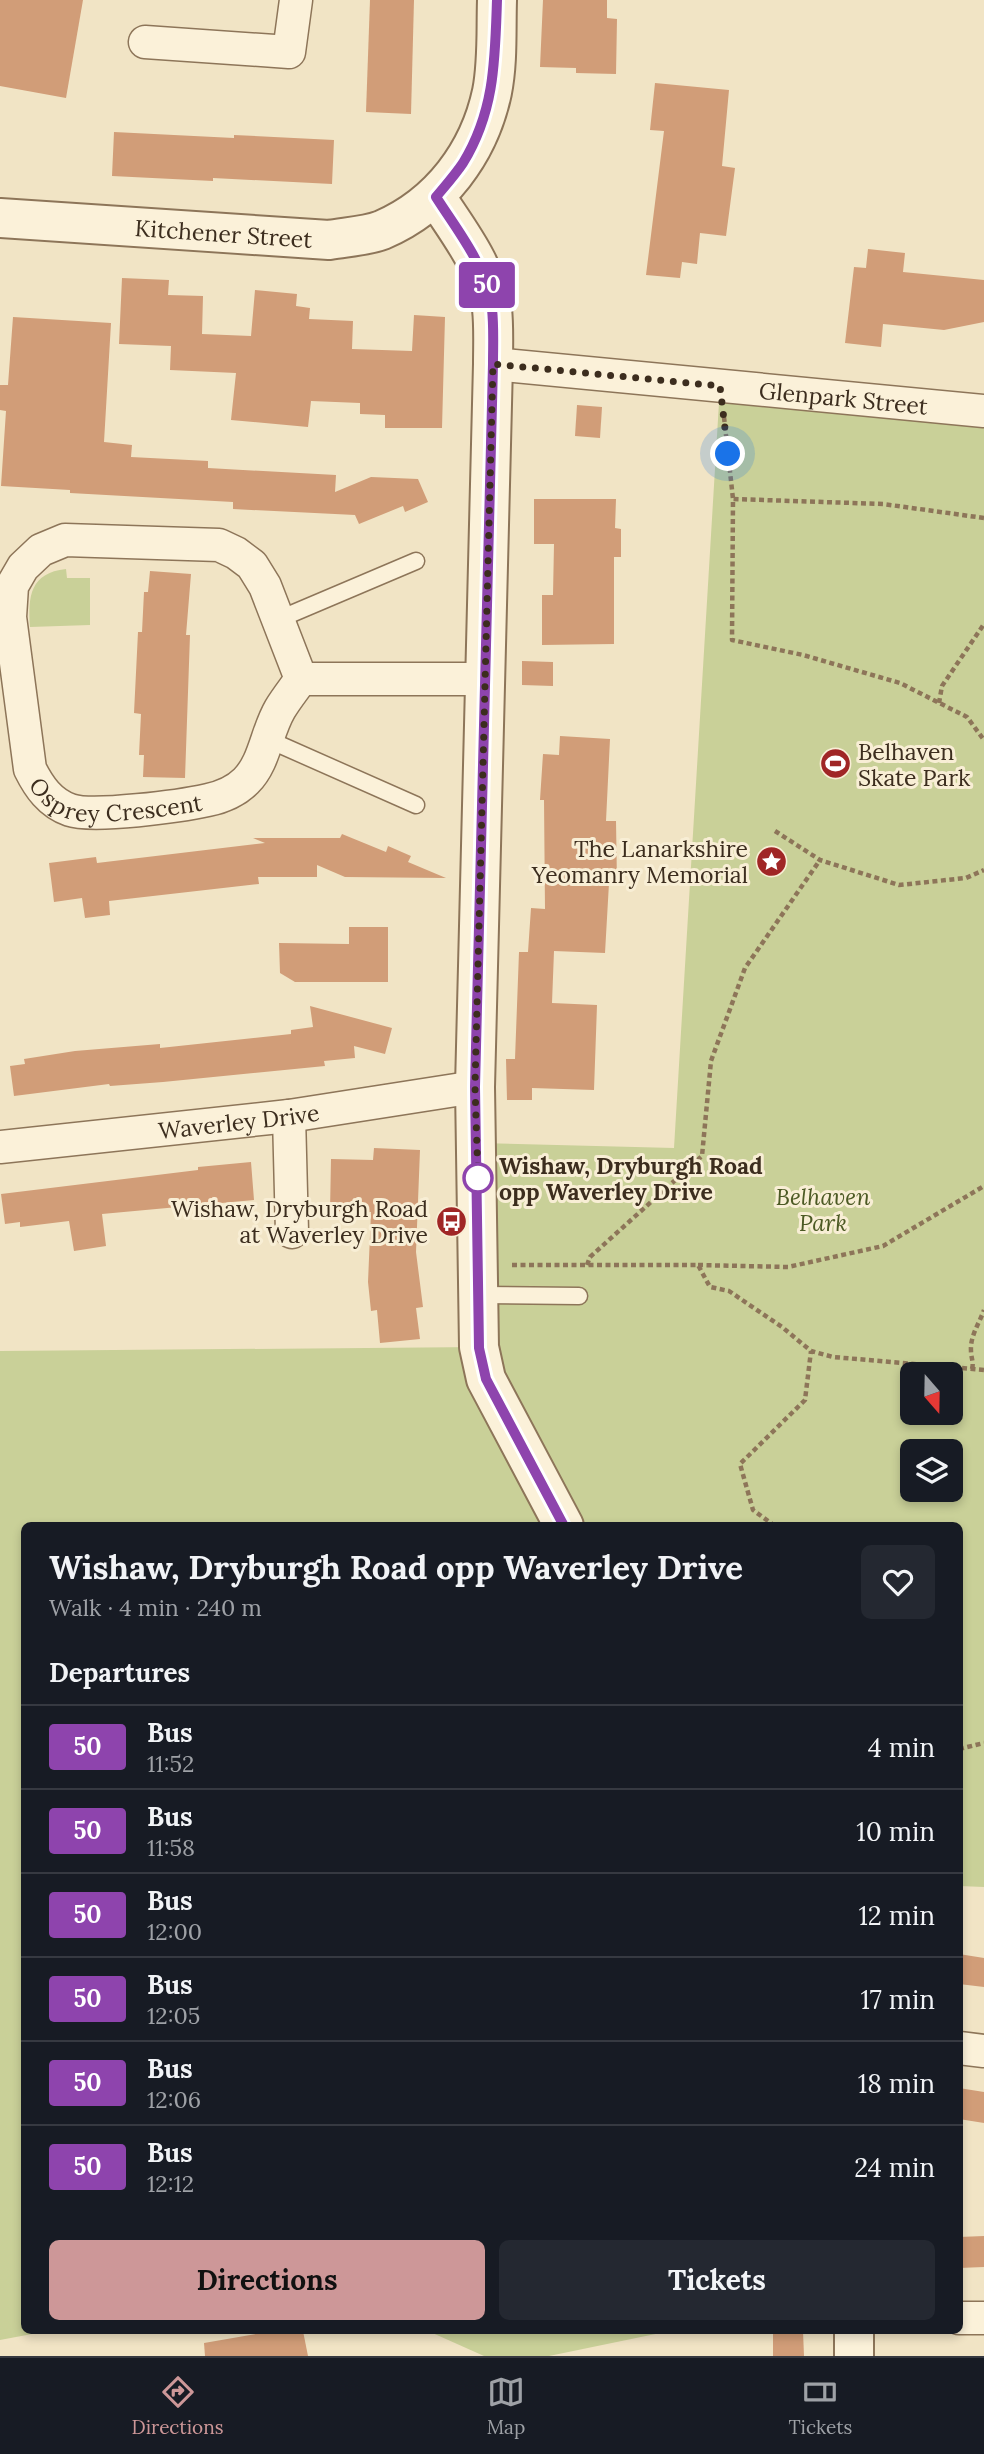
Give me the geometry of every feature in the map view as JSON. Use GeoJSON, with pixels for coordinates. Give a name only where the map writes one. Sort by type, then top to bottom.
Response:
{"type":"FeatureCollection","features":[{"type":"Feature","properties":{"kind":"street"},"geometry":{"type":"LineString","coordinates":[[145,42],[289,52],[296,0]]}},
{"type":"Feature","properties":{"kind":"street"},"geometry":{"type":"LineString","coordinates":[[497,0],[492,91],[481,129],[462,164],[436,197],[469,245],[485,279],[492,310],[493,364],[475,1087],[479,1348],[486,1379],[562,1522]]}},
{"type":"Feature","properties":{"kind":"street","name":"Kitchener Street"},"geometry":{"type":"LineString","coordinates":[[0,218],[330,240],[380,231],[436,197]]}},
{"type":"Feature","properties":{"kind":"street","name":"Glenpark Street"},"geometry":{"type":"LineString","coordinates":[[493,364],[984,411]]}},
{"type":"Feature","properties":{"kind":"street","name":"Osprey Crescent"},"geometry":{"type":"LineString","coordinates":[[65,540],[219,545],[252,565],[265,586],[301,678],[279,710],[258,767],[245,783],[227,794],[208,800],[97,814],[71,810],[52,800],[38,785],[30,769],[10,617],[12,586],[23,567],[41,550],[65,540]]}},
{"type":"Feature","properties":{"kind":"street"},"geometry":{"type":"LineString","coordinates":[[301,678],[485,679]]}},
{"type":"Feature","properties":{"kind":"street","name":"Waverley Drive"},"geometry":{"type":"LineString","coordinates":[[0,1147],[289,1116],[475,1087]]}},
{"type":"Feature","properties":{"kind":"street"},"geometry":{"type":"LineString","coordinates":[[289,1116],[292,1232]]}},
{"type":"Feature","properties":{"kind":"street"},"geometry":{"type":"LineString","coordinates":[[963,2049],[984,2052]]}},
{"type":"Feature","properties":{"kind":"street"},"geometry":{"type":"LineString","coordinates":[[963,2318],[984,2318]]}},
{"type":"Feature","properties":{"kind":"street"},"geometry":{"type":"LineString","coordinates":[[854,2334],[854,2356]]}},
{"type":"Feature","properties":{"kind":"lane"},"geometry":{"type":"LineString","coordinates":[[277,620],[416,561]]}},
{"type":"Feature","properties":{"kind":"lane"},"geometry":{"type":"LineString","coordinates":[[267,739],[416,805]]}},
{"type":"Feature","properties":{"kind":"lane"},"geometry":{"type":"LineString","coordinates":[[478,1280],[579,1296]]}},
{"type":"Feature","properties":{"kind":"path"},"geometry":{"type":"LineString","coordinates":[[720,386],[733,499],[732,640],[803,655],[900,683],[967,717],[984,740]]}},
{"type":"Feature","properties":{"kind":"path"},"geometry":{"type":"LineString","coordinates":[[733,499],[883,504],[984,518]]}},
{"type":"Feature","properties":{"kind":"path"},"geometry":{"type":"LineString","coordinates":[[939,703],[942,686],[984,624]]}},
{"type":"Feature","properties":{"kind":"path"},"geometry":{"type":"LineString","coordinates":[[775,831],[820,860],[899,885],[966,878],[984,870]]}},
{"type":"Feature","properties":{"kind":"path"},"geometry":{"type":"LineString","coordinates":[[586,1266],[590,1257],[702,1156],[711,1061],[745,968],[820,860]]}},
{"type":"Feature","properties":{"kind":"path"},"geometry":{"type":"LineString","coordinates":[[478,1280],[586,1266],[788,1267],[883,1246],[984,1186]]}},
{"type":"Feature","properties":{"kind":"path"},"geometry":{"type":"LineString","coordinates":[[698,1265],[710,1287],[729,1291],[782,1327],[811,1351],[833,1357],[984,1370]]}},
{"type":"Feature","properties":{"kind":"path"},"geometry":{"type":"LineString","coordinates":[[972,1369],[973,1333],[984,1310]]}},
{"type":"Feature","properties":{"kind":"path"},"geometry":{"type":"LineString","coordinates":[[770,1522],[753,1510],[740,1464],[805,1400],[811,1351]]}},
{"type":"Feature","properties":{"kind":"path"},"geometry":{"type":"LineString","coordinates":[[963,1748],[984,1743]]}},
{"type":"Feature","properties":{"kind":"green space","name":"Belhaven Park"},"geometry":{"type":"Polygon","coordinates":[[[720,386],[984,411],[984,1887],[963,1886],[963,1522],[21,1522],[21,2334],[32,2334],[0,2340],[0,1351],[479,1347],[478,1143],[674,1148],[720,386]]]}},
{"type":"Feature","properties":{"kind":"green space"},"geometry":{"type":"Polygon","coordinates":[[[66,569],[67,578],[90,578],[90,625],[30,627],[31,596],[38,581],[54,571],[66,569]]]}},
{"type":"Feature","properties":{"kind":"green space"},"geometry":{"type":"Polygon","coordinates":[[[435,2334],[655,2334],[549,2356],[484,2356],[435,2334]]]}},
{"type":"Feature","properties":{"kind":"building"},"geometry":{"type":"Polygon","coordinates":[[[0,0],[83,0],[66,98],[0,86],[0,0]]]}},
{"type":"Feature","properties":{"kind":"building"},"geometry":{"type":"Polygon","coordinates":[[[370,0],[414,0],[411,114],[366,112],[370,0]]]}},
{"type":"Feature","properties":{"kind":"building"},"geometry":{"type":"Polygon","coordinates":[[[543,0],[607,0],[607,18],[617,19],[616,74],[576,73],[576,68],[540,67],[543,0]]]}},
{"type":"Feature","properties":{"kind":"building"},"geometry":{"type":"Polygon","coordinates":[[[655,83],[729,90],[722,166],[735,168],[726,236],[700,233],[697,264],[682,262],[680,278],[646,275],[664,131],[650,130],[655,83]]]}},
{"type":"Feature","properties":{"kind":"building"},"geometry":{"type":"Polygon","coordinates":[[[114,132],[334,140],[332,184],[112,176],[114,132]]]}},
{"type":"Feature","properties":{"kind":"building"},"geometry":{"type":"Polygon","coordinates":[[[868,249],[905,253],[903,272],[984,280],[984,322],[944,330],[883,324],[881,347],[845,343],[854,267],[866,268],[868,249]]]}},
{"type":"Feature","properties":{"kind":"building"},"geometry":{"type":"Polygon","coordinates":[[[122,278],[169,280],[168,295],[203,296],[202,334],[251,336],[255,290],[297,294],[296,306],[310,308],[309,319],[353,321],[352,349],[412,351],[414,315],[445,317],[442,428],[385,428],[385,415],[360,414],[360,403],[311,401],[308,427],[231,420],[236,373],[170,370],[171,346],[119,344],[122,278]]]}},
{"type":"Feature","properties":{"kind":"building"},"geometry":{"type":"Polygon","coordinates":[[[13,317],[111,323],[104,442],[132,445],[131,457],[208,461],[208,468],[336,475],[335,492],[371,477],[418,479],[428,502],[405,512],[403,506],[359,524],[355,515],[233,509],[233,502],[70,493],[70,490],[1,486],[6,411],[0,410],[0,385],[8,385],[13,317]]]}},
{"type":"Feature","properties":{"kind":"building"},"geometry":{"type":"Polygon","coordinates":[[[577,405],[602,407],[600,438],[575,436],[577,405]]]}},
{"type":"Feature","properties":{"kind":"building"},"geometry":{"type":"Polygon","coordinates":[[[534,499],[616,499],[615,528],[621,529],[621,557],[614,557],[614,644],[542,645],[542,595],[553,595],[554,544],[534,544],[534,499]]]}},
{"type":"Feature","properties":{"kind":"building"},"geometry":{"type":"Polygon","coordinates":[[[150,571],[191,574],[186,635],[190,635],[185,778],[143,777],[144,755],[139,755],[141,714],[134,713],[138,632],[142,632],[144,592],[148,592],[150,571]]]}},
{"type":"Feature","properties":{"kind":"building"},"geometry":{"type":"Polygon","coordinates":[[[522,661],[553,662],[553,686],[522,685],[522,661]]]}},
{"type":"Feature","properties":{"kind":"building"},"geometry":{"type":"Polygon","coordinates":[[[560,736],[610,739],[606,821],[616,821],[617,883],[609,883],[605,953],[554,951],[552,1003],[597,1005],[594,1090],[532,1088],[532,1100],[507,1100],[506,1059],[515,1059],[519,952],[528,952],[531,908],[545,909],[544,800],[540,800],[543,754],[559,755],[560,736]]]}},
{"type":"Feature","properties":{"kind":"building"},"geometry":{"type":"Polygon","coordinates":[[[342,834],[386,852],[388,846],[411,856],[408,862],[446,878],[345,877],[317,865],[317,877],[258,877],[259,884],[109,901],[110,915],[85,918],[82,898],[54,902],[49,863],[96,857],[97,863],[265,843],[253,838],[340,838],[342,834]]]}},
{"type":"Feature","properties":{"kind":"building"},"geometry":{"type":"Polygon","coordinates":[[[349,927],[388,927],[388,982],[295,982],[280,973],[279,943],[349,944],[349,927]]]}},
{"type":"Feature","properties":{"kind":"building"},"geometry":{"type":"Polygon","coordinates":[[[310,1006],[392,1028],[385,1054],[354,1046],[355,1058],[324,1061],[325,1066],[163,1082],[109,1084],[14,1096],[10,1066],[25,1064],[24,1059],[75,1051],[160,1044],[160,1048],[291,1034],[291,1030],[313,1027],[310,1006]]]}},
{"type":"Feature","properties":{"kind":"building"},"geometry":{"type":"Polygon","coordinates":[[[374,1148],[420,1150],[416,1252],[423,1307],[416,1308],[420,1339],[380,1343],[377,1310],[371,1311],[368,1282],[371,1212],[330,1211],[331,1159],[373,1160],[374,1148]]]}},
{"type":"Feature","properties":{"kind":"building"},"geometry":{"type":"Polygon","coordinates":[[[251,1162],[254,1200],[102,1214],[106,1246],[74,1251],[69,1221],[20,1227],[20,1222],[5,1224],[1,1194],[251,1162]]]}},
{"type":"Feature","properties":{"kind":"building"},"geometry":{"type":"Polygon","coordinates":[[[963,1955],[984,1958],[984,1987],[963,1984],[963,1955]]]}},
{"type":"Feature","properties":{"kind":"building"},"geometry":{"type":"Polygon","coordinates":[[[963,2089],[984,2092],[984,2123],[963,2120],[963,2089]]]}},
{"type":"Feature","properties":{"kind":"building"},"geometry":{"type":"Polygon","coordinates":[[[984,2236],[984,2267],[963,2268],[963,2237],[984,2236]]]}},
{"type":"Feature","properties":{"kind":"building"},"geometry":{"type":"Polygon","coordinates":[[[256,2334],[304,2334],[308,2356],[205,2356],[204,2343],[256,2334]]]}},
{"type":"Feature","properties":{"kind":"building"},"geometry":{"type":"Polygon","coordinates":[[[773,2334],[803,2334],[804,2356],[773,2356],[773,2334]]]}},
{"type":"Feature","properties":{"kind":"bus line","name":"50"},"geometry":{"type":"LineString","coordinates":[[497,0],[492,91],[481,129],[462,164],[436,197],[469,245],[485,279],[492,310],[493,364],[475,1087],[478,1143],[479,1348],[486,1379],[562,1522]]}},
{"type":"Feature","properties":{"kind":"place","name":"Belhaven Skate Park"},"geometry":{"type":"Point","coordinates":[835,764]}},
{"type":"Feature","properties":{"kind":"place","name":"The Lanarkshire Yeomanry Memorial"},"geometry":{"type":"Point","coordinates":[771,861]}},
{"type":"Feature","properties":{"kind":"place","name":"Wishaw, Dryburgh Road opp Waverley Drive"},"geometry":{"type":"Point","coordinates":[478,1178]}},
{"type":"Feature","properties":{"kind":"place","name":"Wishaw, Dryburgh Road at Waverley Drive"},"geometry":{"type":"Point","coordinates":[451,1221]}},
{"type":"Feature","properties":{"kind":"route"},"geometry":{"type":"LineString","coordinates":[[478,1178],[475,1087],[493,364],[720,386],[728,454]]}}]}
